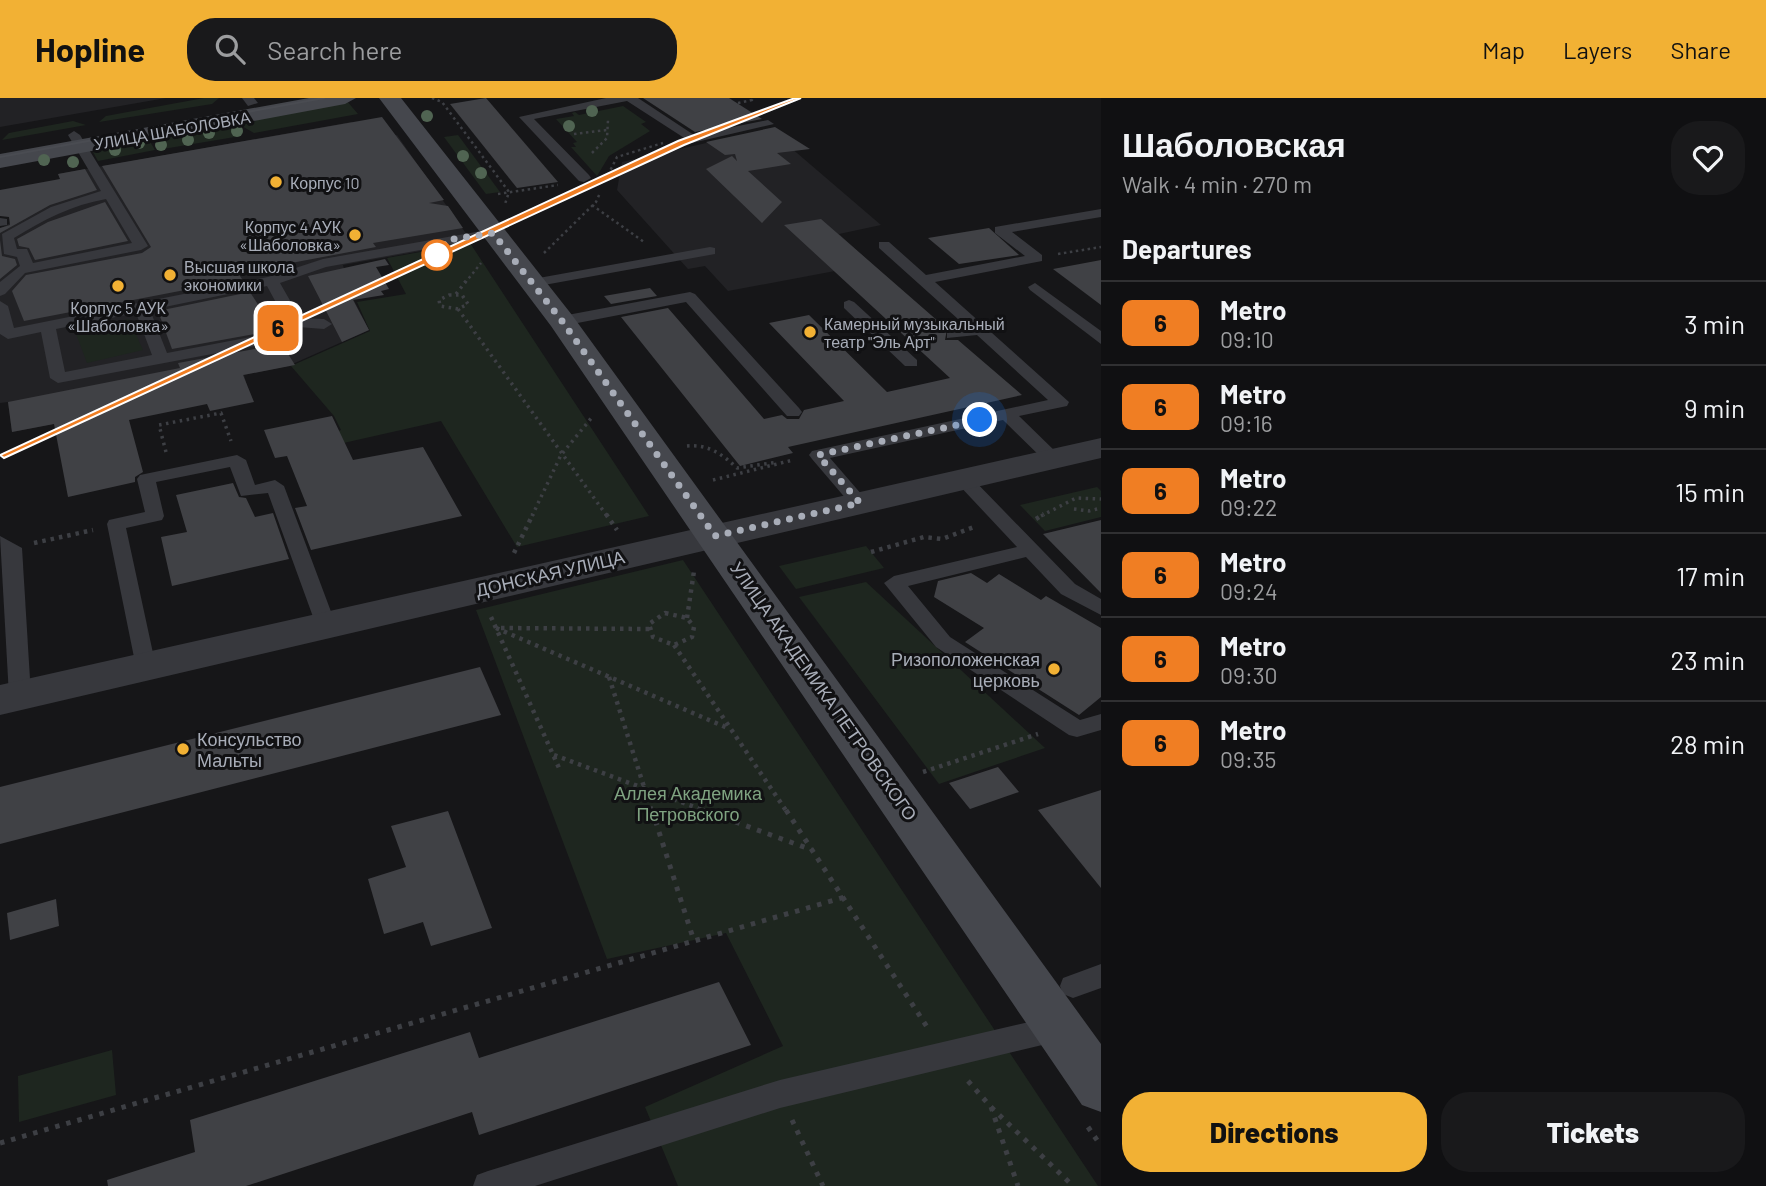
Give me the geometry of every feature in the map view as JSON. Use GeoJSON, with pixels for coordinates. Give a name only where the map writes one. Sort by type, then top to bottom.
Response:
{"type":"FeatureCollection","features":[{"type":"Feature","properties":{"kind":"street","name":"УЛИЦА ШАБОЛОВКА"},"geometry":{"type":"LineString","coordinates":[[0,161],[250,100],[280,98]]}},
{"type":"Feature","properties":{"kind":"street","name":"УЛИЦА ШАБОЛОВКА"},"geometry":{"type":"LineString","coordinates":[[0,148],[77,141],[345,98]]}},
{"type":"Feature","properties":{"kind":"street","name":"УЛИЦА АКАДЕМИКА ПЕТРОВСКОГО"},"geometry":{"type":"LineString","coordinates":[[390,98],[562,321],[705,551],[1101,1087]]}},
{"type":"Feature","properties":{"kind":"street","name":"ДОНСКАЯ УЛИЦА"},"geometry":{"type":"LineString","coordinates":[[10,698],[326,625],[705,551],[860,503],[1101,448]]}},
{"type":"Feature","properties":{"kind":"lane"},"geometry":{"type":"LineString","coordinates":[[584,178],[525,117],[628,98],[692,139],[768,124]]}},
{"type":"Feature","properties":{"kind":"lane"},"geometry":{"type":"LineString","coordinates":[[0,290],[9,278],[28,269],[141,246],[77,141]]}},
{"type":"Feature","properties":{"kind":"lane"},"geometry":{"type":"LineString","coordinates":[[28,269],[22,252],[11,254],[7,237],[49,211],[81,198],[109,194]]}},
{"type":"Feature","properties":{"kind":"lane"},"geometry":{"type":"LineString","coordinates":[[1037,258],[1000,230],[1101,213]]}},
{"type":"Feature","properties":{"kind":"lane"},"geometry":{"type":"LineString","coordinates":[[0,306],[8,334],[271,281],[323,263],[494,233]]}},
{"type":"Feature","properties":{"kind":"lane"},"geometry":{"type":"LineString","coordinates":[[860,503],[818,455],[1061,402],[884,245]]}},
{"type":"Feature","properties":{"kind":"lane"},"geometry":{"type":"LineString","coordinates":[[533,283],[710,251]]}},
{"type":"Feature","properties":{"kind":"lane"},"geometry":{"type":"LineString","coordinates":[[923,280],[1037,258]]}},
{"type":"Feature","properties":{"kind":"lane"},"geometry":{"type":"LineString","coordinates":[[271,281],[295,322]]}},
{"type":"Feature","properties":{"kind":"lane"},"geometry":{"type":"LineString","coordinates":[[1035,287],[1101,339]]}},
{"type":"Feature","properties":{"kind":"lane"},"geometry":{"type":"LineString","coordinates":[[562,321],[690,297],[793,412]]}},
{"type":"Feature","properties":{"kind":"lane"},"geometry":{"type":"LineString","coordinates":[[849,305],[911,363]]}},
{"type":"Feature","properties":{"kind":"lane"},"geometry":{"type":"LineString","coordinates":[[141,307],[162,359]]}},
{"type":"Feature","properties":{"kind":"lane"},"geometry":{"type":"LineString","coordinates":[[48,327],[58,378],[271,338],[295,322],[324,324]]}},
{"type":"Feature","properties":{"kind":"lane"},"geometry":{"type":"LineString","coordinates":[[953,335],[980,330]]}},
{"type":"Feature","properties":{"kind":"lane"},"geometry":{"type":"LineString","coordinates":[[894,348],[912,344]]}},
{"type":"Feature","properties":{"kind":"lane"},"geometry":{"type":"LineString","coordinates":[[1007,414],[1053,459]]}},
{"type":"Feature","properties":{"kind":"lane"},"geometry":{"type":"LineString","coordinates":[[145,667],[116,524],[155,516],[146,479],[237,460],[248,492],[275,486],[326,625]]}},
{"type":"Feature","properties":{"kind":"lane"},"geometry":{"type":"LineString","coordinates":[[963,480],[1068,589],[1100,607]]}},
{"type":"Feature","properties":{"kind":"lane"},"geometry":{"type":"LineString","coordinates":[[6,545],[10,698]]}},
{"type":"Feature","properties":{"kind":"lane"},"geometry":{"type":"LineString","coordinates":[[1030,550],[894,583],[943,642],[1077,729],[1101,722]]}},
{"type":"Feature","properties":{"kind":"lane"},"geometry":{"type":"LineString","coordinates":[[1073,986],[1101,976]]}},
{"type":"Feature","properties":{"kind":"lane"},"geometry":{"type":"LineString","coordinates":[[488,1186],[780,1094],[1059,1028]]}},
{"type":"Feature","properties":{"kind":"path"},"geometry":{"type":"LineString","coordinates":[[432,98],[442,102],[509,192]]}},
{"type":"Feature","properties":{"kind":"path"},"geometry":{"type":"LineString","coordinates":[[738,103],[752,100],[750,98]]}},
{"type":"Feature","properties":{"kind":"path"},"geometry":{"type":"LineString","coordinates":[[586,160],[607,138],[610,112],[599,103]]}},
{"type":"Feature","properties":{"kind":"path"},"geometry":{"type":"LineString","coordinates":[[496,194],[561,184]]}},
{"type":"Feature","properties":{"kind":"path"},"geometry":{"type":"LineString","coordinates":[[455,295],[494,233],[509,192]]}},
{"type":"Feature","properties":{"kind":"path"},"geometry":{"type":"LineString","coordinates":[[592,205],[668,259]]}},
{"type":"Feature","properties":{"kind":"path"},"geometry":{"type":"LineString","coordinates":[[1037,258],[1101,247]]}},
{"type":"Feature","properties":{"kind":"path"},"geometry":{"type":"LineString","coordinates":[[455,295],[468,301],[458,309],[445,308],[438,303],[443,297],[455,295]]}},
{"type":"Feature","properties":{"kind":"path"},"geometry":{"type":"LineString","coordinates":[[458,309],[619,533]]}},
{"type":"Feature","properties":{"kind":"path"},"geometry":{"type":"LineString","coordinates":[[172,474],[159,425],[222,413],[237,460]]}},
{"type":"Feature","properties":{"kind":"path"},"geometry":{"type":"LineString","coordinates":[[513,554],[561,454],[594,415]]}},
{"type":"Feature","properties":{"kind":"path"},"geometry":{"type":"LineString","coordinates":[[676,448],[694,445],[708,447],[723,454],[737,468],[786,462]]}},
{"type":"Feature","properties":{"kind":"path"},"geometry":{"type":"LineString","coordinates":[[702,483],[818,455]]}},
{"type":"Feature","properties":{"kind":"path"},"geometry":{"type":"LineString","coordinates":[[871,552],[924,537],[942,539],[963,530],[1031,522],[1070,499],[1093,495],[1101,499]]}},
{"type":"Feature","properties":{"kind":"path"},"geometry":{"type":"LineString","coordinates":[[1074,509],[1089,511],[1101,508]]}},
{"type":"Feature","properties":{"kind":"path"},"geometry":{"type":"LineString","coordinates":[[6,545],[116,524]]}},
{"type":"Feature","properties":{"kind":"path"},"geometry":{"type":"LineString","coordinates":[[687,618],[665,613],[652,619],[649,629],[654,639],[674,645],[688,641],[695,632],[687,618],[705,551]]}},
{"type":"Feature","properties":{"kind":"path"},"geometry":{"type":"LineString","coordinates":[[490,616],[559,768]]}},
{"type":"Feature","properties":{"kind":"path"},"geometry":{"type":"LineString","coordinates":[[496,628],[649,629]]}},
{"type":"Feature","properties":{"kind":"path"},"geometry":{"type":"LineString","coordinates":[[496,628],[730,729]]}},
{"type":"Feature","properties":{"kind":"path"},"geometry":{"type":"LineString","coordinates":[[674,645],[845,897],[945,1055],[991,1107],[1073,1186]]}},
{"type":"Feature","properties":{"kind":"path"},"geometry":{"type":"LineString","coordinates":[[609,677],[694,941]]}},
{"type":"Feature","properties":{"kind":"path"},"geometry":{"type":"LineString","coordinates":[[923,772],[1068,724]]}},
{"type":"Feature","properties":{"kind":"path"},"geometry":{"type":"LineString","coordinates":[[554,755],[813,850]]}},
{"type":"Feature","properties":{"kind":"path"},"geometry":{"type":"LineString","coordinates":[[0,1143],[845,897]]}},
{"type":"Feature","properties":{"kind":"path"},"geometry":{"type":"LineString","coordinates":[[780,1094],[823,1186]]}},
{"type":"Feature","properties":{"kind":"path"},"geometry":{"type":"LineString","coordinates":[[991,1107],[1018,1186]]}},
{"type":"Feature","properties":{"kind":"shaded area"},"geometry":{"type":"Polygon","coordinates":[[[0,98],[166,98],[0,127],[0,98]]]}},
{"type":"Feature","properties":{"kind":"shaded area","name":"Высшая школа экономики"},"geometry":{"type":"Polygon","coordinates":[[[352,122],[367,140],[397,135],[472,242],[343,265],[344,269],[339,271],[369,330],[288,366],[244,375],[247,386],[12,432],[8,402],[0,403],[0,229],[65,191],[58,174],[352,122]]]}},
{"type":"Feature","properties":{"kind":"shaded area"},"geometry":{"type":"Polygon","coordinates":[[[769,129],[881,225],[839,234],[872,264],[728,291],[705,266],[688,269],[617,190],[622,162],[769,129]]]}},
{"type":"Feature","properties":{"kind":"green space"},"geometry":{"type":"Polygon","coordinates":[[[204,98],[219,98],[212,104],[99,122],[106,116],[204,98]]]}},
{"type":"Feature","properties":{"kind":"green space"},"geometry":{"type":"Polygon","coordinates":[[[346,100],[358,114],[254,133],[240,125],[256,121],[259,116],[346,100]]]}},
{"type":"Feature","properties":{"kind":"green space"},"geometry":{"type":"Polygon","coordinates":[[[623,106],[646,122],[641,124],[650,131],[609,156],[597,176],[571,147],[576,147],[573,143],[577,142],[556,119],[574,116],[572,113],[575,112],[579,115],[623,106]]]}},
{"type":"Feature","properties":{"kind":"green space"},"geometry":{"type":"Polygon","coordinates":[[[73,121],[86,125],[2,140],[9,133],[73,121]]]}},
{"type":"Feature","properties":{"kind":"green space"},"geometry":{"type":"Polygon","coordinates":[[[233,125],[241,136],[163,149],[156,140],[193,128],[202,131],[233,125]]]}},
{"type":"Feature","properties":{"kind":"green space"},"geometry":{"type":"Polygon","coordinates":[[[458,135],[500,192],[486,194],[444,137],[458,135]]]}},
{"type":"Feature","properties":{"kind":"green space"},"geometry":{"type":"Polygon","coordinates":[[[149,140],[155,150],[98,161],[93,152],[149,140]]]}},
{"type":"Feature","properties":{"kind":"green space"},"geometry":{"type":"Polygon","coordinates":[[[470,243],[649,516],[517,547],[441,421],[339,444],[333,433],[341,430],[334,416],[291,366],[370,331],[357,302],[406,294],[387,258],[470,243]]]}},
{"type":"Feature","properties":{"kind":"green space"},"geometry":{"type":"Polygon","coordinates":[[[129,319],[143,350],[87,363],[75,331],[129,319]]]}},
{"type":"Feature","properties":{"kind":"green space"},"geometry":{"type":"Polygon","coordinates":[[[1097,487],[1101,491],[1101,517],[1045,531],[1020,505],[1097,487]]]}},
{"type":"Feature","properties":{"kind":"green space"},"geometry":{"type":"Polygon","coordinates":[[[866,546],[884,568],[796,589],[779,566],[866,546]]]}},
{"type":"Feature","properties":{"kind":"green space","name":"Аллея Академика Петровского"},"geometry":{"type":"Polygon","coordinates":[[[683,560],[1098,1186],[678,1186],[645,1107],[783,1046],[726,933],[607,959],[476,610],[683,560]]]}},
{"type":"Feature","properties":{"kind":"green space"},"geometry":{"type":"Polygon","coordinates":[[[866,582],[1045,748],[939,784],[799,597],[866,582]]]}},
{"type":"Feature","properties":{"kind":"green space"},"geometry":{"type":"Polygon","coordinates":[[[112,1050],[116,1095],[19,1122],[18,1076],[112,1050]]]}},
{"type":"Feature","properties":{"kind":"building"},"geometry":{"type":"Polygon","coordinates":[[[486,98],[558,182],[517,188],[450,104],[486,98]]]}},
{"type":"Feature","properties":{"kind":"building"},"geometry":{"type":"Polygon","coordinates":[[[643,98],[729,98],[762,119],[695,132],[643,98]]]}},
{"type":"Feature","properties":{"kind":"building"},"geometry":{"type":"Polygon","coordinates":[[[382,117],[444,200],[429,203],[448,206],[463,228],[373,243],[376,247],[238,273],[242,279],[24,321],[12,291],[26,275],[142,253],[151,247],[102,166],[382,117]]]}},
{"type":"Feature","properties":{"kind":"building"},"geometry":{"type":"Polygon","coordinates":[[[775,127],[810,149],[777,153],[791,164],[748,171],[782,202],[762,223],[706,169],[732,156],[737,161],[735,154],[725,155],[706,142],[775,127]]]}},
{"type":"Feature","properties":{"kind":"building"},"geometry":{"type":"Polygon","coordinates":[[[85,169],[97,190],[50,205],[0,233],[0,228],[10,225],[9,217],[0,216],[0,190],[60,179],[58,174],[85,169]]]}},
{"type":"Feature","properties":{"kind":"building"},"geometry":{"type":"Polygon","coordinates":[[[105,202],[128,241],[35,260],[29,248],[19,246],[17,239],[48,222],[105,202]]]}},
{"type":"Feature","properties":{"kind":"building"},"geometry":{"type":"Polygon","coordinates":[[[821,219],[947,329],[945,340],[958,340],[1022,395],[788,447],[793,453],[740,466],[621,317],[668,308],[764,419],[782,415],[787,419],[799,419],[804,410],[844,401],[769,323],[809,315],[887,392],[950,378],[784,225],[821,219]]]}},
{"type":"Feature","properties":{"kind":"building"},"geometry":{"type":"Polygon","coordinates":[[[989,228],[1019,255],[959,264],[928,238],[989,228]]]}},
{"type":"Feature","properties":{"kind":"building"},"geometry":{"type":"Polygon","coordinates":[[[0,240],[2,256],[15,259],[17,265],[0,279],[0,240]]]}},
{"type":"Feature","properties":{"kind":"building"},"geometry":{"type":"Polygon","coordinates":[[[385,259],[389,265],[376,267],[389,289],[381,291],[384,295],[353,300],[369,330],[342,342],[308,276],[385,259]]]}},
{"type":"Feature","properties":{"kind":"building"},"geometry":{"type":"Polygon","coordinates":[[[1101,260],[1101,305],[1053,269],[1101,260]]]}},
{"type":"Feature","properties":{"kind":"building"},"geometry":{"type":"Polygon","coordinates":[[[650,288],[657,296],[611,304],[604,296],[650,288]]]}},
{"type":"Feature","properties":{"kind":"building"},"geometry":{"type":"Polygon","coordinates":[[[250,292],[272,327],[265,332],[172,349],[158,311],[250,292]]]}},
{"type":"Feature","properties":{"kind":"building"},"geometry":{"type":"Polygon","coordinates":[[[280,341],[295,365],[243,375],[254,402],[210,411],[207,404],[129,420],[143,472],[135,477],[135,482],[68,497],[54,424],[12,432],[8,402],[180,368],[178,363],[271,346],[280,341]]]}},
{"type":"Feature","properties":{"kind":"building"},"geometry":{"type":"Polygon","coordinates":[[[332,416],[353,460],[423,447],[462,516],[311,550],[295,508],[307,506],[287,456],[275,458],[264,430],[332,416]]]}},
{"type":"Feature","properties":{"kind":"building"},"geometry":{"type":"Polygon","coordinates":[[[233,483],[239,497],[246,498],[255,517],[273,513],[289,559],[172,586],[161,537],[187,532],[176,495],[233,483]]]}},
{"type":"Feature","properties":{"kind":"building"},"geometry":{"type":"Polygon","coordinates":[[[1101,520],[1101,593],[1043,534],[1101,520]]]}},
{"type":"Feature","properties":{"kind":"building","name":"Ризоположенская церковь"},"geometry":{"type":"Polygon","coordinates":[[[971,573],[987,583],[999,574],[1041,600],[1046,596],[1101,628],[1101,697],[1079,715],[965,642],[984,628],[934,597],[938,581],[971,573]]]}},
{"type":"Feature","properties":{"kind":"building"},"geometry":{"type":"Polygon","coordinates":[[[480,667],[501,715],[0,844],[0,787],[480,667]]]}},
{"type":"Feature","properties":{"kind":"building"},"geometry":{"type":"Polygon","coordinates":[[[998,767],[1019,792],[970,809],[949,783],[998,767]]]}},
{"type":"Feature","properties":{"kind":"building"},"geometry":{"type":"Polygon","coordinates":[[[1101,790],[1101,888],[1038,810],[1101,790]]]}},
{"type":"Feature","properties":{"kind":"building"},"geometry":{"type":"Polygon","coordinates":[[[448,811],[492,928],[431,946],[423,922],[384,934],[368,879],[406,867],[391,826],[448,811]]]}},
{"type":"Feature","properties":{"kind":"building"},"geometry":{"type":"Polygon","coordinates":[[[56,899],[59,926],[10,940],[7,913],[56,899]]]}},
{"type":"Feature","properties":{"kind":"building"},"geometry":{"type":"Polygon","coordinates":[[[719,982],[751,1045],[479,1135],[472,1112],[246,1186],[108,1186],[107,1180],[195,1152],[190,1120],[470,1032],[479,1058],[719,982]]]}},
{"type":"Feature","properties":{"kind":"tram line"},"geometry":{"type":"LineString","coordinates":[[0,157],[324,98]]}},
{"type":"Feature","properties":{"kind":"metro line","name":"6"},"geometry":{"type":"LineString","coordinates":[[0,455],[681,143],[797,98]]}},
{"type":"Feature","properties":{"kind":"place","name":"Корпус 10"},"geometry":{"type":"Point","coordinates":[276,182]}},
{"type":"Feature","properties":{"kind":"place","name":"Корпус 4 АУК «Шаболовка»"},"geometry":{"type":"Point","coordinates":[355,235]}},
{"type":"Feature","properties":{"kind":"place","name":"Высшая школа экономики"},"geometry":{"type":"Point","coordinates":[170,275]}},
{"type":"Feature","properties":{"kind":"place","name":"Корпус 5 АУК «Шаболовка»"},"geometry":{"type":"Point","coordinates":[118,286]}},
{"type":"Feature","properties":{"kind":"place","name":"Камерный музыкальный театр \"Эль Арт\""},"geometry":{"type":"Point","coordinates":[810,332]}},
{"type":"Feature","properties":{"kind":"place","name":"Ризоположенская церковь"},"geometry":{"type":"Point","coordinates":[1054,669]}},
{"type":"Feature","properties":{"kind":"place","name":"Консульство Мальты"},"geometry":{"type":"Point","coordinates":[183,749]}},
{"type":"Feature","properties":{"kind":"route"},"geometry":{"type":"LineString","coordinates":[[437,255],[447,240],[493,233],[562,321],[715,536],[860,503],[818,455],[980,420]]}}]}
